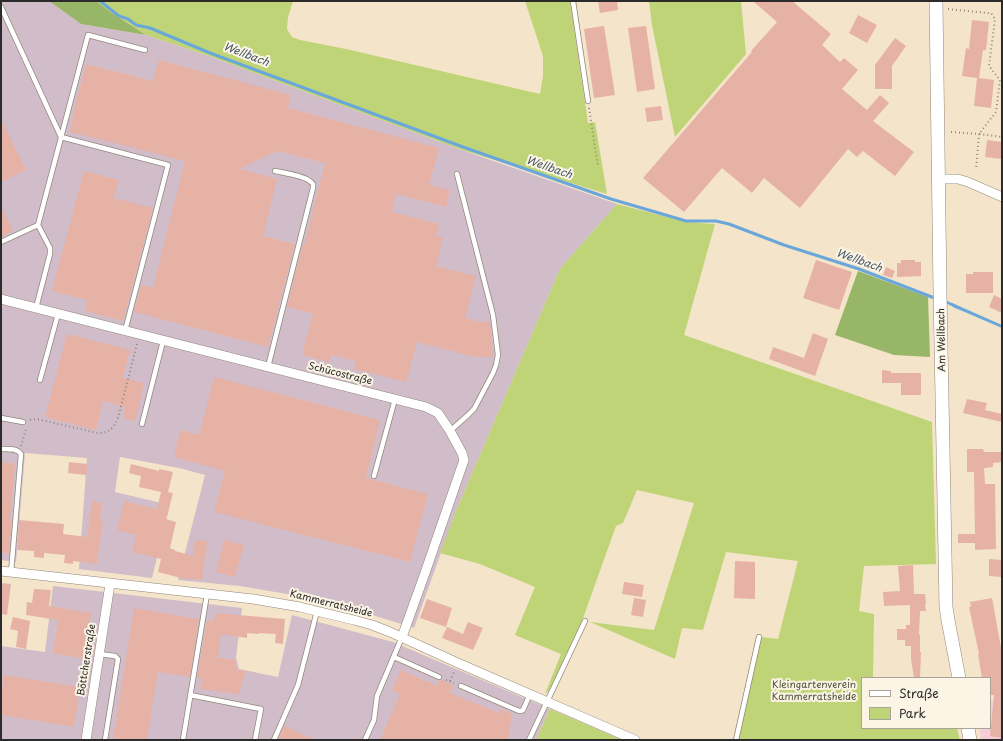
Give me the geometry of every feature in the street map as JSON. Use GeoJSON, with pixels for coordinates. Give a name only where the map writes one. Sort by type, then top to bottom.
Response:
{"type":"FeatureCollection","features":[{"type":"Feature","properties":{"kind":"main road","name":"Am Wellbach"},"geometry":{"type":"LineString","coordinates":[[936,4],[946,607],[959,677]]}},
{"type":"Feature","properties":{"kind":"main road"},"geometry":{"type":"LineString","coordinates":[[968,729],[970,740]]}},
{"type":"Feature","properties":{"kind":"street"},"geometry":{"type":"LineString","coordinates":[[939,179],[958,179],[1002,196]]}},
{"type":"Feature","properties":{"kind":"street","name":"Schücostraße"},"geometry":{"type":"LineString","coordinates":[[1,300],[395,399],[432,409],[438,413],[450,431],[462,453],[464,460],[402,637]]}},
{"type":"Feature","properties":{"kind":"street","name":"Kammerratsheide"},"geometry":{"type":"LineString","coordinates":[[1,571],[273,602],[318,610],[372,625],[402,637],[635,740]]}},
{"type":"Feature","properties":{"kind":"street","name":"Böttcherstraße"},"geometry":{"type":"LineString","coordinates":[[86,740],[110,584]]}},
{"type":"Feature","properties":{"kind":"lane"},"geometry":{"type":"LineString","coordinates":[[573,1],[588,101]]}},
{"type":"Feature","properties":{"kind":"lane"},"geometry":{"type":"LineString","coordinates":[[1,7],[61,137]]}},
{"type":"Feature","properties":{"kind":"lane"},"geometry":{"type":"LineString","coordinates":[[35,308],[50,254],[50,248],[38,225],[88,35],[145,50]]}},
{"type":"Feature","properties":{"kind":"lane"},"geometry":{"type":"LineString","coordinates":[[61,137],[168,165],[125,331]]}},
{"type":"Feature","properties":{"kind":"lane"},"geometry":{"type":"LineString","coordinates":[[268,367],[313,188],[311,181],[275,171]]}},
{"type":"Feature","properties":{"kind":"lane"},"geometry":{"type":"LineString","coordinates":[[450,431],[474,409],[493,373],[498,355],[493,315],[457,174]]}},
{"type":"Feature","properties":{"kind":"lane"},"geometry":{"type":"LineString","coordinates":[[1,242],[38,225]]}},
{"type":"Feature","properties":{"kind":"lane"},"geometry":{"type":"LineString","coordinates":[[40,380],[58,314]]}},
{"type":"Feature","properties":{"kind":"lane"},"geometry":{"type":"LineString","coordinates":[[142,424],[164,341]]}},
{"type":"Feature","properties":{"kind":"lane"},"geometry":{"type":"LineString","coordinates":[[374,476],[395,399]]}},
{"type":"Feature","properties":{"kind":"lane"},"geometry":{"type":"LineString","coordinates":[[1,418],[23,422]]}},
{"type":"Feature","properties":{"kind":"lane"},"geometry":{"type":"LineString","coordinates":[[1,449],[16,450],[21,454],[11,573]]}},
{"type":"Feature","properties":{"kind":"lane"},"geometry":{"type":"LineString","coordinates":[[183,740],[207,594]]}},
{"type":"Feature","properties":{"kind":"lane"},"geometry":{"type":"LineString","coordinates":[[274,740],[298,685],[318,610]]}},
{"type":"Feature","properties":{"kind":"lane"},"geometry":{"type":"LineString","coordinates":[[529,740],[546,701],[585,621]]}},
{"type":"Feature","properties":{"kind":"lane"},"geometry":{"type":"LineString","coordinates":[[366,740],[374,720],[377,696],[402,637]]}},
{"type":"Feature","properties":{"kind":"lane"},"geometry":{"type":"LineString","coordinates":[[736,740],[758,637]]}},
{"type":"Feature","properties":{"kind":"lane"},"geometry":{"type":"LineString","coordinates":[[99,654],[115,656],[118,659],[105,740]]}},
{"type":"Feature","properties":{"kind":"lane"},"geometry":{"type":"LineString","coordinates":[[394,657],[439,677]]}},
{"type":"Feature","properties":{"kind":"lane"},"geometry":{"type":"LineString","coordinates":[[461,686],[518,711],[523,710],[530,694]]}},
{"type":"Feature","properties":{"kind":"lane"},"geometry":{"type":"LineString","coordinates":[[190,695],[261,709],[255,740]]}},
{"type":"Feature","properties":{"kind":"path"},"geometry":{"type":"LineString","coordinates":[[936,4],[991,13],[995,18],[989,66],[1000,80],[996,112],[979,134],[976,169]]}},
{"type":"Feature","properties":{"kind":"path"},"geometry":{"type":"LineString","coordinates":[[588,101],[598,166]]}},
{"type":"Feature","properties":{"kind":"path"},"geometry":{"type":"LineString","coordinates":[[951,132],[1002,137]]}},
{"type":"Feature","properties":{"kind":"path"},"geometry":{"type":"LineString","coordinates":[[23,422],[37,418],[98,433],[103,433],[112,429],[118,418],[140,335]]}},
{"type":"Feature","properties":{"kind":"path"},"geometry":{"type":"LineString","coordinates":[[19,451],[26,431]]}},
{"type":"Feature","properties":{"kind":"path"},"geometry":{"type":"LineString","coordinates":[[439,677],[461,686]]}},
{"type":"Feature","properties":{"kind":"shaded area"},"geometry":{"type":"Polygon","coordinates":[[[1,1],[49,1],[81,24],[146,35],[209,56],[462,150],[617,204],[560,269],[456,511],[414,628],[328,601],[240,586],[178,580],[205,475],[179,468],[120,457],[115,492],[170,505],[152,578],[79,569],[87,458],[25,453],[16,562],[1,560],[1,1]]]}},
{"type":"Feature","properties":{"kind":"shaded area"},"geometry":{"type":"Polygon","coordinates":[[[53,586],[242,608],[236,658],[239,669],[278,677],[292,615],[393,642],[550,709],[536,740],[1,740],[1,646],[45,652],[53,586]]]}},
{"type":"Feature","properties":{"kind":"shaded area"},"geometry":{"type":"Polygon","coordinates":[[[1002,700],[1002,740],[981,740],[979,729],[991,729],[991,701],[1002,700]]]}},
{"type":"Feature","properties":{"kind":"green space"},"geometry":{"type":"Polygon","coordinates":[[[49,1],[96,1],[146,35],[81,24],[49,1]]]}},
{"type":"Feature","properties":{"kind":"green space"},"geometry":{"type":"Polygon","coordinates":[[[96,1],[293,1],[288,17],[287,29],[292,37],[540,94],[543,76],[543,56],[525,1],[570,1],[588,123],[595,122],[607,194],[462,150],[209,56],[146,35],[96,1]]]}},
{"type":"Feature","properties":{"kind":"green space"},"geometry":{"type":"Polygon","coordinates":[[[649,1],[741,1],[746,54],[675,137],[652,25],[649,1]]]}},
{"type":"Feature","properties":{"kind":"green space","name":"Kleingartenverein Kammerratsheide"},"geometry":{"type":"Polygon","coordinates":[[[617,204],[686,222],[715,224],[684,335],[932,422],[936,564],[864,566],[859,611],[874,614],[873,677],[861,677],[861,729],[957,729],[960,740],[738,740],[761,637],[778,639],[798,561],[726,552],[703,630],[682,628],[675,659],[590,622],[654,630],[694,503],[637,490],[623,523],[616,526],[582,621],[550,689],[545,694],[561,654],[515,635],[535,587],[480,564],[440,553],[456,511],[560,269],[617,204]]]}},
{"type":"Feature","properties":{"kind":"green space"},"geometry":{"type":"Polygon","coordinates":[[[858,271],[928,297],[930,357],[894,355],[835,335],[858,271]]]}},
{"type":"Feature","properties":{"kind":"green space"},"geometry":{"type":"Polygon","coordinates":[[[550,709],[622,740],[536,740],[550,709]]]}},
{"type":"Feature","properties":{"kind":"water"},"geometry":{"type":"Polygon","coordinates":[[[952,303],[1002,325],[1002,328],[953,307],[952,303]]]}},
{"type":"Feature","properties":{"kind":"building"},"geometry":{"type":"Polygon","coordinates":[[[598,1],[617,1],[618,10],[600,13],[598,1]]]}},
{"type":"Feature","properties":{"kind":"building"},"geometry":{"type":"Polygon","coordinates":[[[753,1],[792,1],[831,34],[822,45],[840,62],[844,58],[858,70],[842,89],[867,110],[880,95],[889,103],[873,121],[914,152],[895,176],[863,151],[857,157],[848,149],[800,208],[764,178],[752,193],[722,168],[684,212],[643,178],[777,22],[753,1]]]}},
{"type":"Feature","properties":{"kind":"building"},"geometry":{"type":"Polygon","coordinates":[[[858,15],[877,25],[867,43],[849,33],[858,15]]]}},
{"type":"Feature","properties":{"kind":"building"},"geometry":{"type":"Polygon","coordinates":[[[972,20],[989,22],[986,50],[983,50],[979,78],[994,80],[991,108],[974,106],[977,78],[962,76],[966,48],[969,49],[972,20]]]}},
{"type":"Feature","properties":{"kind":"building"},"geometry":{"type":"Polygon","coordinates":[[[604,26],[615,95],[594,98],[584,29],[604,26]]]}},
{"type":"Feature","properties":{"kind":"building"},"geometry":{"type":"Polygon","coordinates":[[[646,26],[655,89],[637,92],[628,28],[646,26]]]}},
{"type":"Feature","properties":{"kind":"building"},"geometry":{"type":"Polygon","coordinates":[[[895,38],[906,46],[892,66],[892,89],[875,89],[875,65],[895,38]]]}},
{"type":"Feature","properties":{"kind":"building"},"geometry":{"type":"Polygon","coordinates":[[[159,60],[291,95],[288,108],[439,148],[429,185],[450,190],[446,207],[396,194],[392,212],[439,224],[436,236],[443,238],[436,266],[476,276],[465,318],[480,322],[490,322],[493,357],[475,357],[417,342],[406,382],[354,369],[356,361],[331,355],[329,362],[302,355],[313,314],[287,307],[325,163],[277,151],[240,169],[277,179],[263,236],[295,244],[268,347],[134,312],[141,285],[153,288],[185,161],[70,132],[86,64],[153,81],[159,60]]]}},
{"type":"Feature","properties":{"kind":"building"},"geometry":{"type":"Polygon","coordinates":[[[661,106],[663,120],[647,122],[645,108],[661,106]]]}},
{"type":"Feature","properties":{"kind":"building"},"geometry":{"type":"Polygon","coordinates":[[[1,119],[26,170],[1,182],[1,119]]]}},
{"type":"Feature","properties":{"kind":"building"},"geometry":{"type":"Polygon","coordinates":[[[987,140],[1002,142],[1002,159],[985,157],[987,140]]]}},
{"type":"Feature","properties":{"kind":"building"},"geometry":{"type":"Polygon","coordinates":[[[84,171],[119,180],[114,198],[153,208],[123,321],[85,311],[87,300],[52,291],[84,171]]]}},
{"type":"Feature","properties":{"kind":"building"},"geometry":{"type":"Polygon","coordinates":[[[1,206],[13,231],[1,237],[1,206]]]}},
{"type":"Feature","properties":{"kind":"building"},"geometry":{"type":"Polygon","coordinates":[[[816,260],[852,272],[839,310],[803,298],[816,260]]]}},
{"type":"Feature","properties":{"kind":"building"},"geometry":{"type":"Polygon","coordinates":[[[901,260],[915,260],[915,262],[921,262],[921,276],[897,277],[897,263],[901,263],[901,260]]]}},
{"type":"Feature","properties":{"kind":"building"},"geometry":{"type":"Polygon","coordinates":[[[886,267],[895,271],[892,278],[883,275],[886,267]]]}},
{"type":"Feature","properties":{"kind":"building"},"geometry":{"type":"Polygon","coordinates":[[[973,272],[993,272],[993,293],[966,293],[966,274],[973,274],[973,272]]]}},
{"type":"Feature","properties":{"kind":"building"},"geometry":{"type":"Polygon","coordinates":[[[994,295],[1002,299],[1002,313],[989,307],[994,295]]]}},
{"type":"Feature","properties":{"kind":"building"},"geometry":{"type":"Polygon","coordinates":[[[813,333],[828,339],[815,376],[769,359],[773,347],[804,358],[813,333]]]}},
{"type":"Feature","properties":{"kind":"building"},"geometry":{"type":"Polygon","coordinates":[[[67,334],[130,350],[123,378],[144,383],[135,421],[123,418],[125,407],[103,401],[96,430],[45,417],[67,334]]]}},
{"type":"Feature","properties":{"kind":"building"},"geometry":{"type":"Polygon","coordinates":[[[882,370],[891,371],[891,373],[921,373],[921,395],[901,395],[901,383],[882,383],[882,370]]]}},
{"type":"Feature","properties":{"kind":"building"},"geometry":{"type":"Polygon","coordinates":[[[214,377],[380,420],[366,478],[428,494],[410,562],[214,512],[225,471],[174,457],[180,430],[199,435],[214,377]]]}},
{"type":"Feature","properties":{"kind":"building"},"geometry":{"type":"Polygon","coordinates":[[[967,399],[987,403],[985,410],[1002,414],[1002,422],[963,413],[967,399]]]}},
{"type":"Feature","properties":{"kind":"building"},"geometry":{"type":"Polygon","coordinates":[[[967,449],[983,449],[984,452],[1002,452],[1002,462],[993,463],[993,467],[984,468],[985,484],[995,484],[996,549],[975,550],[975,543],[958,543],[958,534],[975,534],[974,472],[967,472],[967,449]]]}},
{"type":"Feature","properties":{"kind":"building"},"geometry":{"type":"Polygon","coordinates":[[[1,462],[15,464],[10,520],[12,520],[9,553],[1,553],[1,462]]]}},
{"type":"Feature","properties":{"kind":"building"},"geometry":{"type":"Polygon","coordinates":[[[69,462],[87,464],[86,475],[68,473],[69,462]]]}},
{"type":"Feature","properties":{"kind":"building"},"geometry":{"type":"Polygon","coordinates":[[[131,464],[159,471],[159,469],[173,472],[168,492],[173,493],[166,519],[176,522],[170,548],[193,556],[195,540],[207,541],[202,580],[181,578],[158,572],[161,559],[132,552],[136,535],[117,530],[124,501],[157,509],[161,492],[139,487],[141,476],[129,473],[131,464]]]}},
{"type":"Feature","properties":{"kind":"building"},"geometry":{"type":"Polygon","coordinates":[[[92,501],[102,503],[100,519],[103,520],[97,564],[73,561],[73,564],[64,563],[65,555],[44,553],[44,558],[34,557],[34,551],[17,550],[19,520],[64,524],[63,534],[87,537],[92,501]]]}},
{"type":"Feature","properties":{"kind":"building"},"geometry":{"type":"Polygon","coordinates":[[[224,540],[244,545],[235,577],[216,572],[224,540]]]}},
{"type":"Feature","properties":{"kind":"building"},"geometry":{"type":"Polygon","coordinates":[[[989,559],[1002,560],[1002,577],[989,576],[989,559]]]}},
{"type":"Feature","properties":{"kind":"building"},"geometry":{"type":"Polygon","coordinates":[[[735,561],[755,562],[755,599],[734,598],[735,561]]]}},
{"type":"Feature","properties":{"kind":"building"},"geometry":{"type":"Polygon","coordinates":[[[913,565],[914,594],[925,594],[926,611],[920,611],[920,677],[914,677],[911,646],[905,646],[905,640],[897,640],[897,629],[906,629],[906,625],[910,625],[910,605],[884,606],[883,592],[900,591],[898,566],[913,565]]]}},
{"type":"Feature","properties":{"kind":"building"},"geometry":{"type":"Polygon","coordinates":[[[624,582],[644,585],[642,597],[622,594],[624,582]]]}},
{"type":"Feature","properties":{"kind":"building"},"geometry":{"type":"Polygon","coordinates":[[[1,583],[11,584],[7,615],[1,614],[1,583]]]}},
{"type":"Feature","properties":{"kind":"building"},"geometry":{"type":"Polygon","coordinates":[[[34,589],[51,590],[49,606],[91,613],[84,658],[53,654],[58,620],[26,615],[27,602],[32,603],[34,589]]]}},
{"type":"Feature","properties":{"kind":"building"},"geometry":{"type":"Polygon","coordinates":[[[634,598],[646,600],[643,617],[631,615],[634,598]]]}},
{"type":"Feature","properties":{"kind":"building"},"geometry":{"type":"Polygon","coordinates":[[[992,598],[1002,653],[1002,738],[990,736],[994,695],[991,695],[991,677],[982,677],[979,654],[969,607],[971,607],[970,602],[992,598]]]}},
{"type":"Feature","properties":{"kind":"building"},"geometry":{"type":"Polygon","coordinates":[[[427,599],[452,608],[446,627],[420,618],[427,599]]]}},
{"type":"Feature","properties":{"kind":"building"},"geometry":{"type":"Polygon","coordinates":[[[134,608],[199,619],[190,677],[158,672],[147,740],[113,740],[134,608]]]}},
{"type":"Feature","properties":{"kind":"building"},"geometry":{"type":"Polygon","coordinates":[[[215,613],[285,619],[283,644],[275,643],[276,634],[247,633],[247,638],[221,634],[218,658],[235,660],[237,670],[246,671],[239,694],[200,689],[202,678],[197,678],[207,620],[214,621],[215,613]]]}},
{"type":"Feature","properties":{"kind":"building"},"geometry":{"type":"Polygon","coordinates":[[[13,617],[30,621],[26,649],[16,647],[18,631],[10,629],[13,617]]]}},
{"type":"Feature","properties":{"kind":"building"},"geometry":{"type":"Polygon","coordinates":[[[468,622],[483,628],[473,650],[442,638],[447,627],[463,634],[468,622]]]}},
{"type":"Feature","properties":{"kind":"building"},"geometry":{"type":"Polygon","coordinates":[[[401,670],[437,686],[441,680],[453,685],[450,693],[499,713],[500,709],[512,714],[508,740],[380,740],[400,694],[392,690],[401,670]]]}},
{"type":"Feature","properties":{"kind":"building"},"geometry":{"type":"Polygon","coordinates":[[[4,675],[80,687],[74,727],[1,715],[1,697],[4,675]]]}},
{"type":"Feature","properties":{"kind":"building"},"geometry":{"type":"Polygon","coordinates":[[[284,726],[315,740],[278,740],[284,726]]]}},
{"type":"Feature","properties":{"kind":"waterway","name":"Wellbach"},"geometry":{"type":"LineString","coordinates":[[100,1],[119,16],[128,19],[136,25],[150,28],[210,53],[463,147],[611,199],[686,221],[716,221],[729,224],[784,245],[859,269],[937,299]]}},
{"type":"Feature","properties":{"kind":"waterway","name":"Wellbach"},"geometry":{"type":"LineString","coordinates":[[944,301],[955,306]]}}]}
